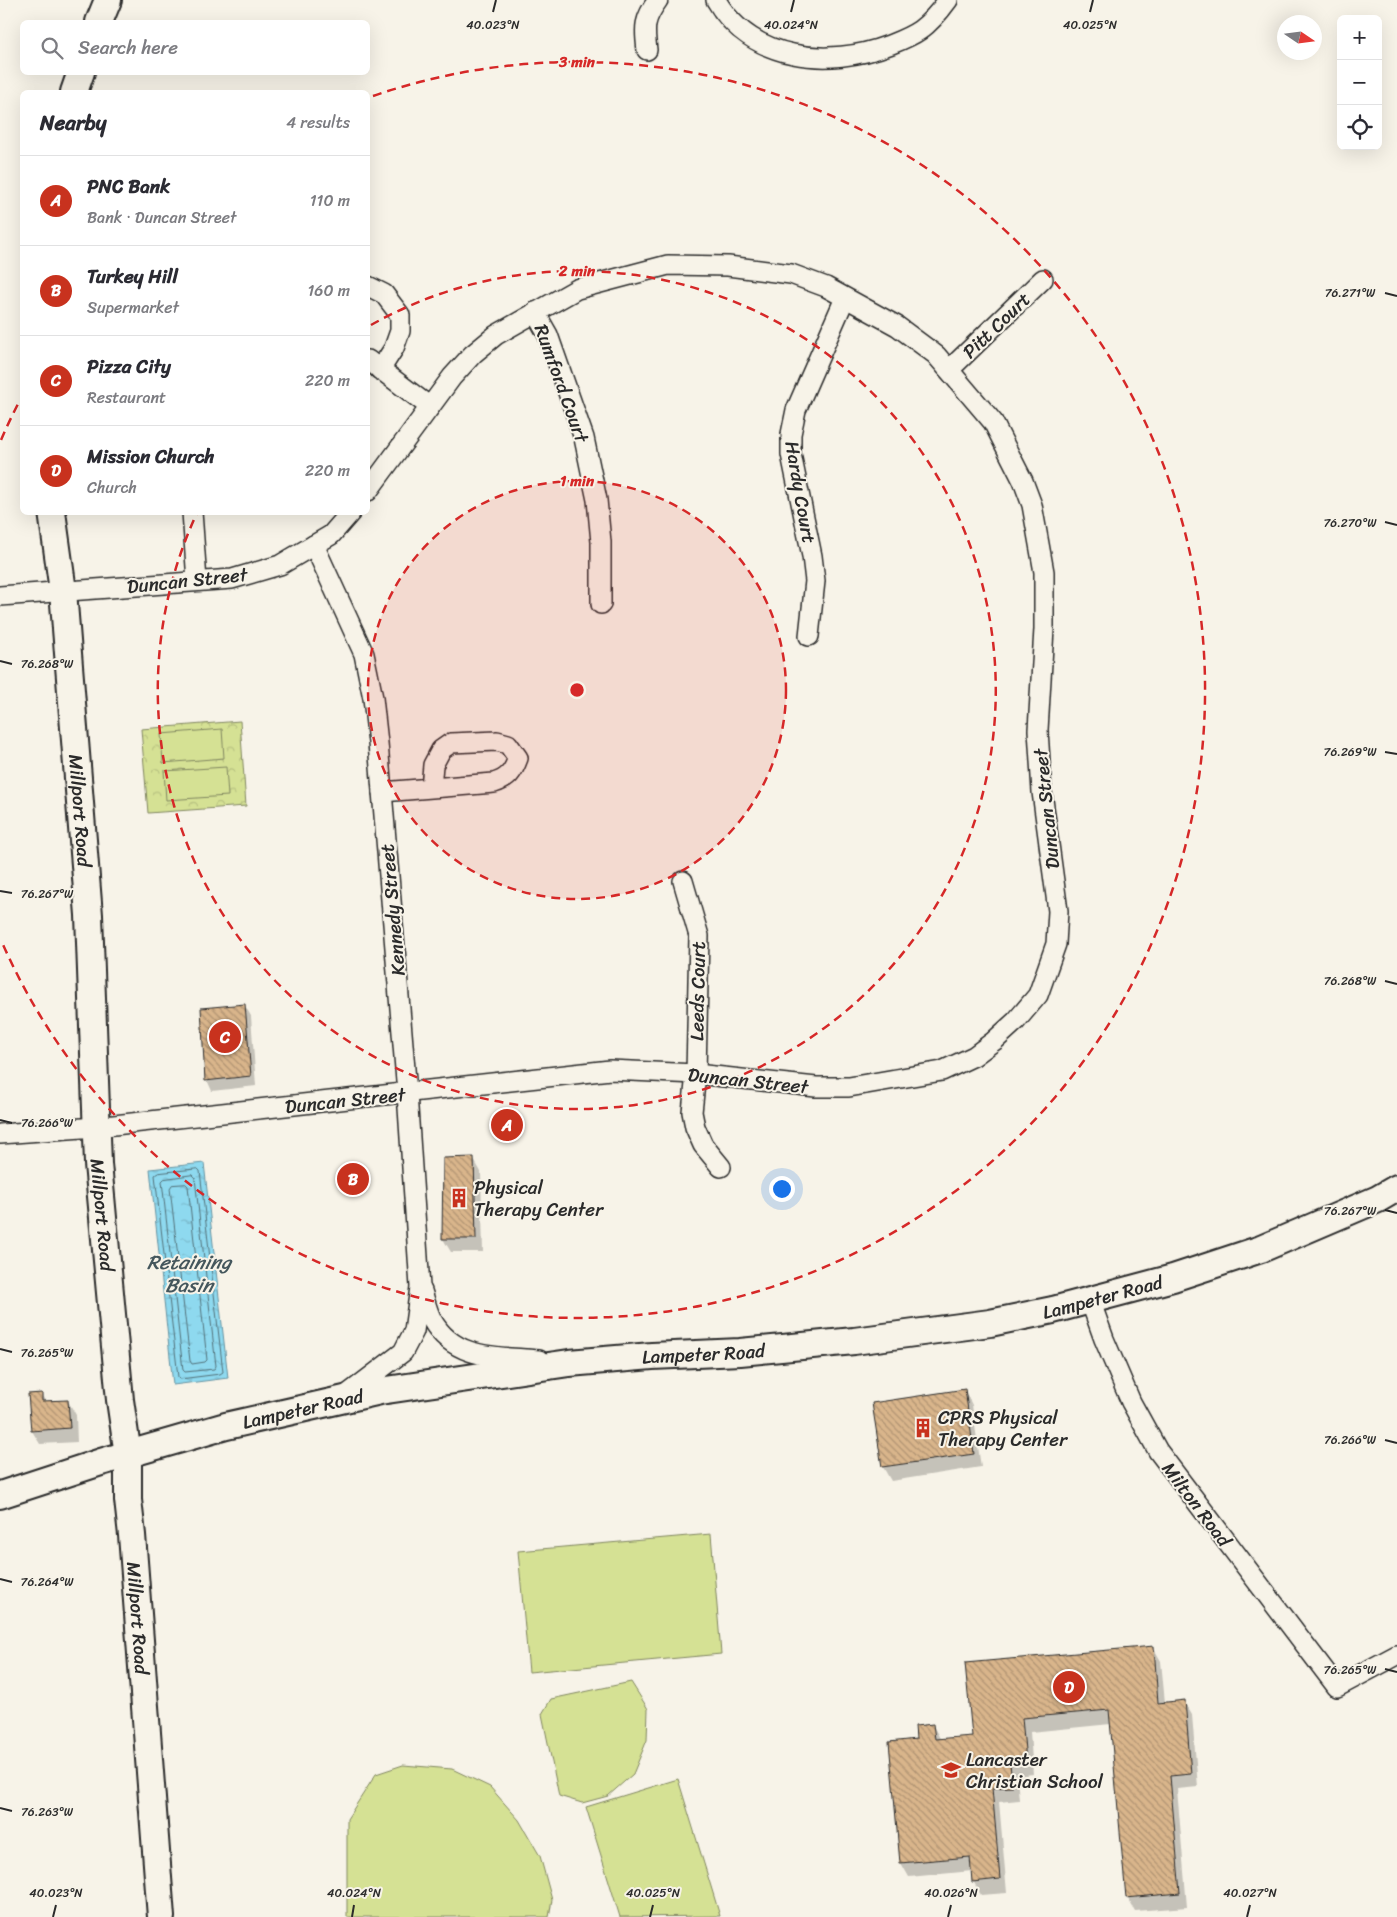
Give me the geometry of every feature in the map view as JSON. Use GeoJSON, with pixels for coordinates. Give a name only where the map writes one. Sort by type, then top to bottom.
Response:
{"type":"FeatureCollection","features":[{"type":"Feature","properties":{"kind":"main road"},"geometry":{"type":"LineString","coordinates":[[100,20],[108,0]]}},
{"type":"Feature","properties":{"kind":"main road"},"geometry":{"type":"LineString","coordinates":[[75,90],[80,75]]}},
{"type":"Feature","properties":{"kind":"main road","name":"Millport Road"},"geometry":{"type":"LineString","coordinates":[[52,515],[63,591],[89,915],[96,1127],[120,1400],[128,1455],[128,1500],[161,1917]]}},
{"type":"Feature","properties":{"kind":"main road","name":"Lampeter Road"},"geometry":{"type":"LineString","coordinates":[[0,1495],[226,1426],[380,1391],[569,1363],[652,1356],[740,1352],[854,1341],[990,1323],[1090,1300],[1173,1278],[1261,1249],[1378,1199],[1397,1188]]}},
{"type":"Feature","properties":{"kind":"street"},"geometry":{"type":"LineString","coordinates":[[647,50],[645,36],[647,16],[658,0]]}},
{"type":"Feature","properties":{"kind":"street"},"geometry":{"type":"LineString","coordinates":[[716,0],[735,25],[743,32],[765,45],[780,51],[811,58],[836,58],[871,52],[905,39],[926,24],[948,0]]}},
{"type":"Feature","properties":{"kind":"street","name":"Duncan Street"},"geometry":{"type":"LineString","coordinates":[[0,1134],[96,1127],[610,1070],[696,1074],[816,1087],[849,1087],[942,1071],[974,1056],[1016,1021],[1038,995],[1056,944],[1058,911],[1042,792],[1038,730],[1044,629],[1044,572],[1034,514],[1023,481],[993,422],[936,355],[897,326],[826,287],[791,274],[728,266],[668,265],[577,289],[496,335],[473,354],[452,377],[370,488]]}},
{"type":"Feature","properties":{"kind":"street","name":"Pitt Court"},"geometry":{"type":"LineString","coordinates":[[949,370],[1042,279]]}},
{"type":"Feature","properties":{"kind":"street"},"geometry":{"type":"LineString","coordinates":[[370,287],[384,294],[400,315],[400,331],[394,348],[374,365],[430,407]]}},
{"type":"Feature","properties":{"kind":"street","name":"Hardy Court"},"geometry":{"type":"LineString","coordinates":[[809,636],[815,581],[812,556],[791,454],[791,434],[796,410],[845,298]]}},
{"type":"Feature","properties":{"kind":"street","name":"Rumford Court"},"geometry":{"type":"LineString","coordinates":[[535,312],[548,335],[584,438],[597,500],[601,542],[601,604]]}},
{"type":"Feature","properties":{"kind":"street"},"geometry":{"type":"LineString","coordinates":[[196,515],[198,581]]}},
{"type":"Feature","properties":{"kind":"street","name":"Duncan Street"},"geometry":{"type":"LineString","coordinates":[[0,596],[232,579],[280,565],[331,535],[348,515]]}},
{"type":"Feature","properties":{"kind":"street","name":"Kennedy Street"},"geometry":{"type":"LineString","coordinates":[[314,545],[364,654],[373,698],[407,1093],[420,1287],[414,1331],[403,1352],[341,1400]]}},
{"type":"Feature","properties":{"kind":"street"},"geometry":{"type":"LineString","coordinates":[[382,792],[431,788]]}},
{"type":"Feature","properties":{"kind":"street","name":"Leeds Court"},"geometry":{"type":"LineString","coordinates":[[683,881],[699,936],[696,1074],[692,1112],[695,1128],[703,1145],[721,1167]]}},
{"type":"Feature","properties":{"kind":"street","name":"Kennedy Street"},"geometry":{"type":"LineString","coordinates":[[420,1287],[431,1319],[444,1338],[457,1348],[476,1354],[569,1363]]}},
{"type":"Feature","properties":{"kind":"street","name":"Milton Road"},"geometry":{"type":"LineString","coordinates":[[1090,1300],[1104,1339],[1131,1402],[1158,1451],[1338,1687],[1397,1655]]}},
{"type":"Feature","properties":{"kind":"green space"},"geometry":{"type":"Polygon","coordinates":[[[240,721],[246,806],[148,813],[141,729],[240,721]]]}},
{"type":"Feature","properties":{"kind":"green space"},"geometry":{"type":"Polygon","coordinates":[[[222,729],[224,758],[163,763],[161,734],[222,729]]]}},
{"type":"Feature","properties":{"kind":"green space"},"geometry":{"type":"Polygon","coordinates":[[[226,767],[228,796],[166,800],[164,771],[226,767]]]}},
{"type":"Feature","properties":{"kind":"green space"},"geometry":{"type":"Polygon","coordinates":[[[711,1534],[721,1654],[529,1672],[518,1551],[711,1534]]]}},
{"type":"Feature","properties":{"kind":"green space"},"geometry":{"type":"Polygon","coordinates":[[[631,1682],[648,1709],[647,1740],[633,1774],[608,1796],[582,1803],[559,1796],[542,1714],[551,1699],[631,1682]]]}},
{"type":"Feature","properties":{"kind":"green space"},"geometry":{"type":"Polygon","coordinates":[[[403,1765],[452,1769],[490,1787],[519,1820],[540,1856],[552,1900],[549,1917],[347,1917],[347,1819],[376,1774],[403,1765]]]}},
{"type":"Feature","properties":{"kind":"green space"},"geometry":{"type":"Polygon","coordinates":[[[678,1779],[720,1916],[620,1917],[586,1807],[678,1779]]]}},
{"type":"Feature","properties":{"kind":"water","name":"Retaining Basin"},"geometry":{"type":"Polygon","coordinates":[[[204,1163],[228,1378],[173,1385],[150,1169],[204,1163]]]}},
{"type":"Feature","properties":{"kind":"building"},"geometry":{"type":"Polygon","coordinates":[[[245,1004],[251,1076],[205,1081],[201,1008],[245,1004]]]}},
{"type":"Feature","properties":{"kind":"building","name":"Physical Therapy Center"},"geometry":{"type":"Polygon","coordinates":[[[474,1157],[476,1239],[442,1239],[443,1158],[474,1157]]]}},
{"type":"Feature","properties":{"kind":"building","name":"CPRS Physical Therapy Center"},"geometry":{"type":"Polygon","coordinates":[[[965,1389],[974,1454],[882,1467],[872,1403],[965,1389]]]}},
{"type":"Feature","properties":{"kind":"building"},"geometry":{"type":"Polygon","coordinates":[[[42,1393],[42,1401],[68,1400],[70,1428],[31,1431],[28,1394],[42,1393]]]}},
{"type":"Feature","properties":{"kind":"building","name":"Lancaster Christian School"},"geometry":{"type":"Polygon","coordinates":[[[1154,1646],[1158,1703],[1185,1700],[1191,1774],[1170,1776],[1180,1893],[1126,1898],[1109,1710],[1022,1718],[1026,1761],[1010,1762],[1012,1787],[992,1788],[1000,1879],[972,1882],[970,1857],[900,1863],[889,1742],[916,1739],[915,1726],[933,1724],[935,1739],[972,1736],[965,1663],[1154,1646]]]}},
{"type":"Feature","properties":{"kind":"place","name":"Pizza City"},"geometry":{"type":"Point","coordinates":[225,1037]}},
{"type":"Feature","properties":{"kind":"place","name":"PNC Bank"},"geometry":{"type":"Point","coordinates":[507,1125]}},
{"type":"Feature","properties":{"kind":"place","name":"Turkey Hill"},"geometry":{"type":"Point","coordinates":[353,1179]}},
{"type":"Feature","properties":{"kind":"place","name":"Physical Therapy Center"},"geometry":{"type":"Point","coordinates":[459,1198]}},
{"type":"Feature","properties":{"kind":"place","name":"CPRS Physical Therapy Center"},"geometry":{"type":"Point","coordinates":[923,1428]}},
{"type":"Feature","properties":{"kind":"place","name":"Mission Church"},"geometry":{"type":"Point","coordinates":[1069,1687]}},
{"type":"Feature","properties":{"kind":"place","name":"Lancaster Christian School"},"geometry":{"type":"Point","coordinates":[951,1770]}}]}
